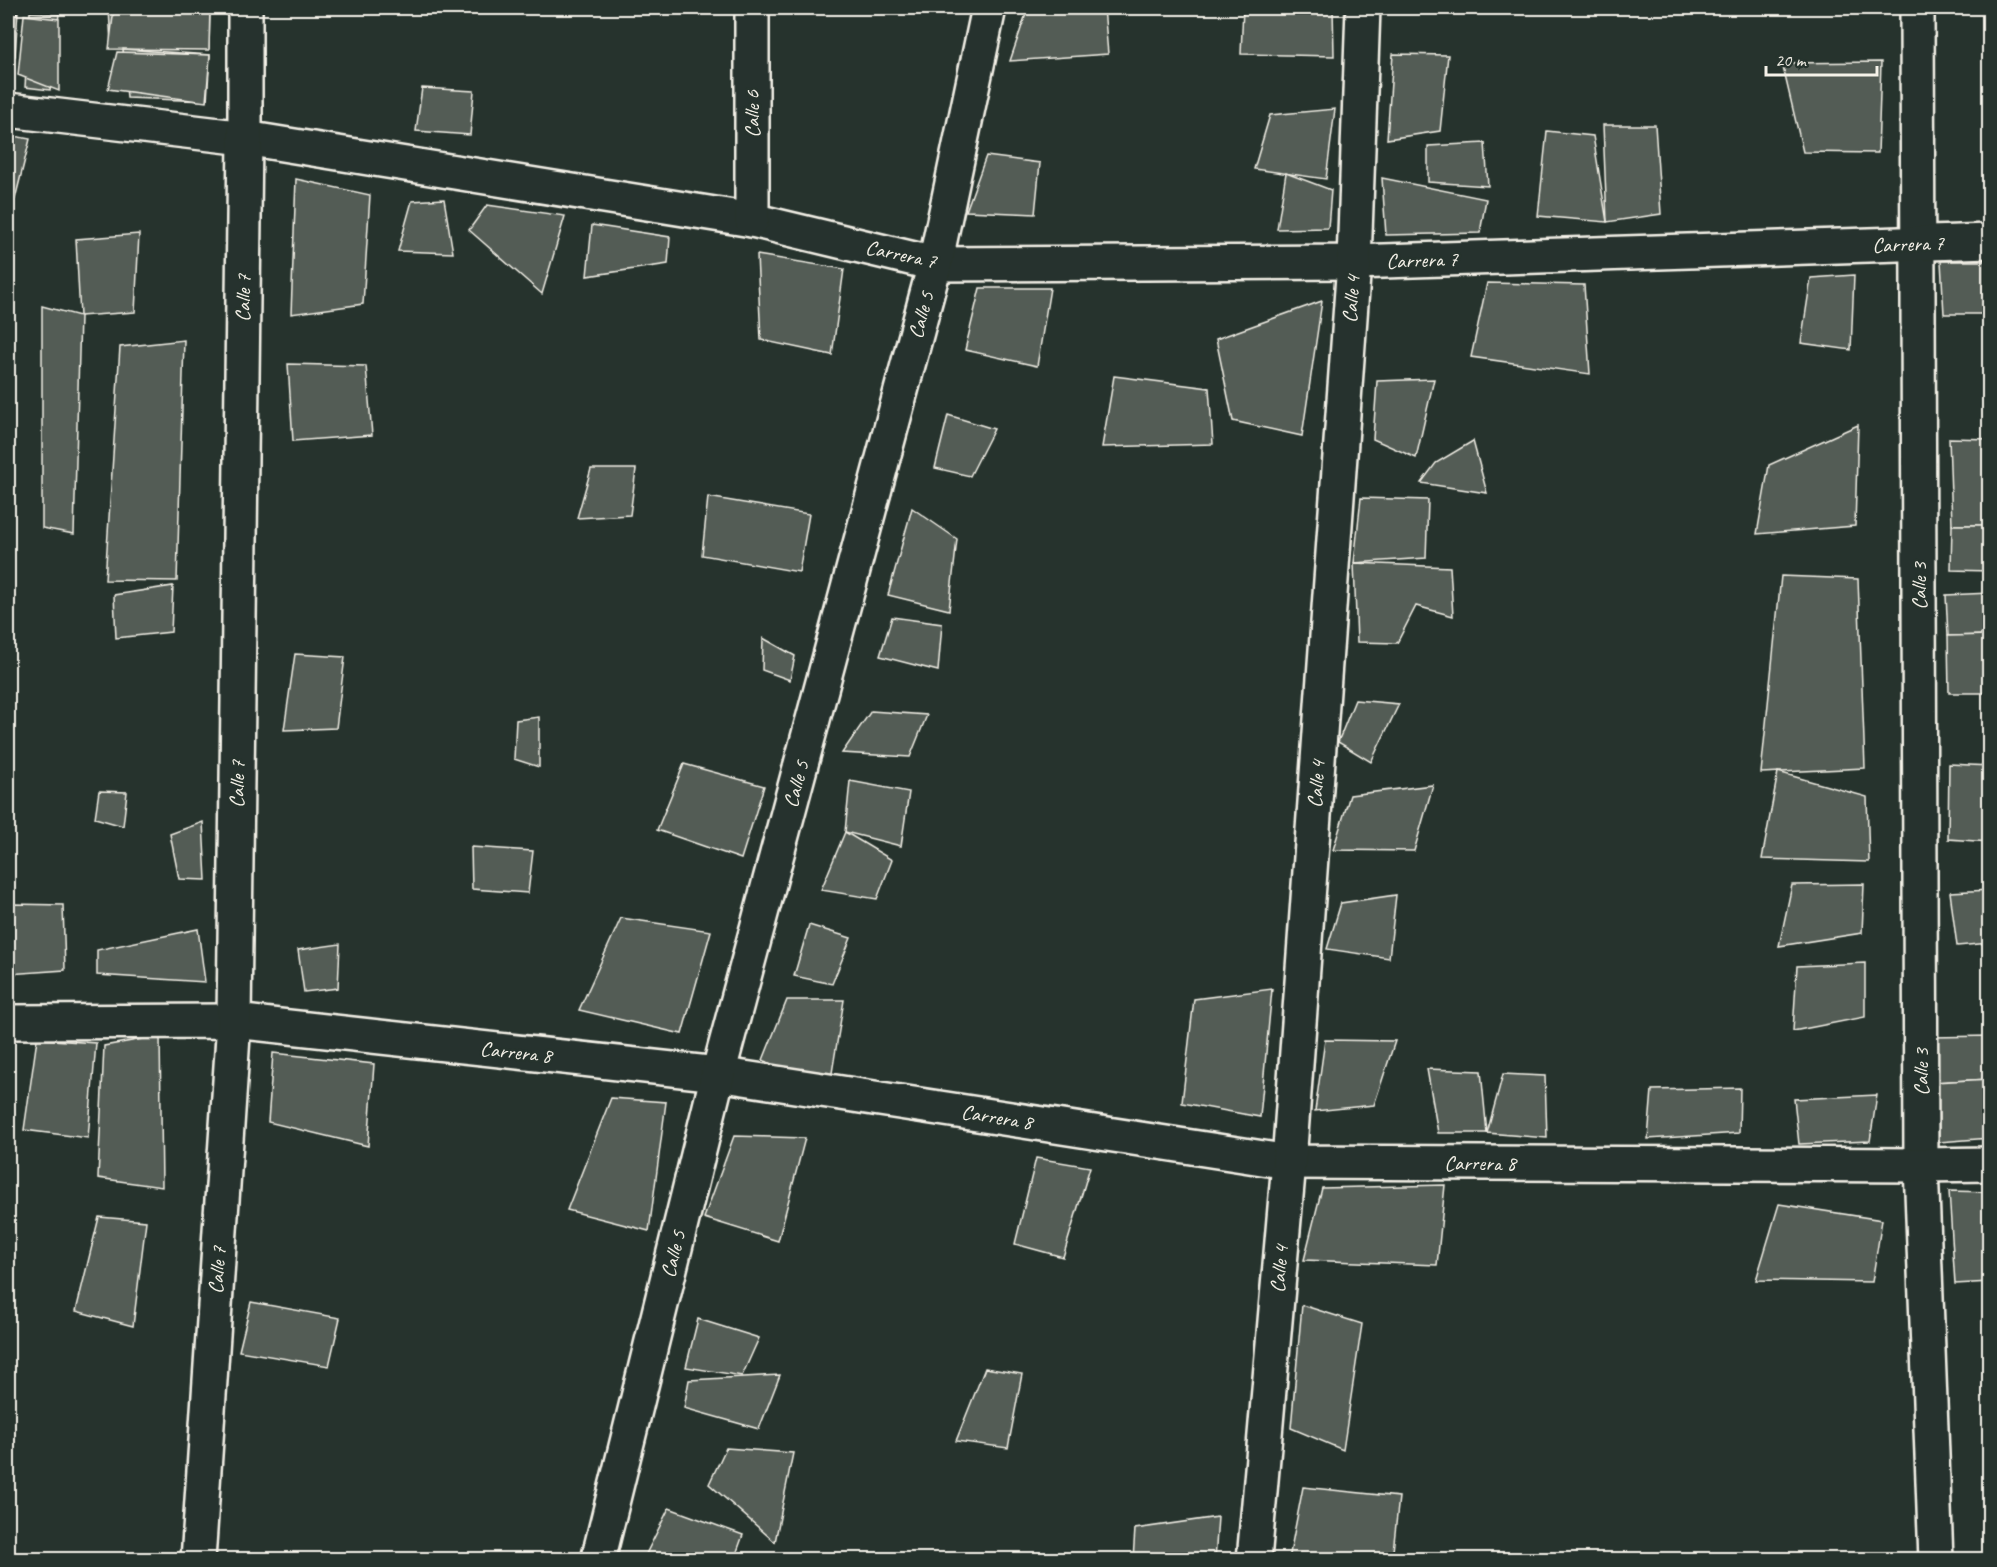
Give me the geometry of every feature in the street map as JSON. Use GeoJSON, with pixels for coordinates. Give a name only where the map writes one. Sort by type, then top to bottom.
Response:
{"type":"FeatureCollection","features":[{"type":"Feature","properties":{"kind":"street","name":"Calle 7"},"geometry":{"type":"LineString","coordinates":[[198,1560],[234,1021],[245,8]]}},
{"type":"Feature","properties":{"kind":"street","name":"Calle 6"},"geometry":{"type":"LineString","coordinates":[[752,8],[752,220]]}},
{"type":"Feature","properties":{"kind":"street","name":"Calle 5"},"geometry":{"type":"LineString","coordinates":[[598,1560],[718,1074],[935,264],[988,8]]}},
{"type":"Feature","properties":{"kind":"street","name":"Calle 4"},"geometry":{"type":"LineString","coordinates":[[1254,1560],[1289,1162],[1354,262],[1363,8]]}},
{"type":"Feature","properties":{"kind":"street","name":"Calle 3"},"geometry":{"type":"LineString","coordinates":[[1917,8],[1921,1165],[1936,1560]]}},
{"type":"Feature","properties":{"kind":"street","name":"Carrera 7"},"geometry":{"type":"LineString","coordinates":[[8,110],[245,138],[752,220],[935,264],[1354,262],[1989,241]]}},
{"type":"Feature","properties":{"kind":"street","name":"Carrera 8"},"geometry":{"type":"LineString","coordinates":[[8,1022],[234,1021],[718,1074],[1289,1162],[1989,1164]]}},
{"type":"Feature","properties":{"kind":"building"},"geometry":{"type":"Polygon","coordinates":[[[109,8],[210,8],[209,48],[111,45],[109,8]]]}},
{"type":"Feature","properties":{"kind":"building"},"geometry":{"type":"Polygon","coordinates":[[[114,8],[210,8],[209,50],[109,49],[114,8]]]}},
{"type":"Feature","properties":{"kind":"building"},"geometry":{"type":"Polygon","coordinates":[[[1028,8],[1104,8],[1108,54],[1010,61],[1028,8]]]}},
{"type":"Feature","properties":{"kind":"building"},"geometry":{"type":"Polygon","coordinates":[[[1243,8],[1333,8],[1334,56],[1241,54],[1243,8]]]}},
{"type":"Feature","properties":{"kind":"building"},"geometry":{"type":"Polygon","coordinates":[[[18,10],[15,56],[8,61],[8,12],[18,10]]]}},
{"type":"Feature","properties":{"kind":"building"},"geometry":{"type":"Polygon","coordinates":[[[17,12],[8,35],[8,13],[17,12]]]}},
{"type":"Feature","properties":{"kind":"building"},"geometry":{"type":"Polygon","coordinates":[[[30,12],[59,14],[50,90],[25,87],[30,12]]]}},
{"type":"Feature","properties":{"kind":"building"},"geometry":{"type":"Polygon","coordinates":[[[24,15],[59,19],[59,91],[18,75],[24,15]]]}},
{"type":"Feature","properties":{"kind":"building"},"geometry":{"type":"Polygon","coordinates":[[[123,49],[210,55],[207,101],[127,98],[123,49]]]}},
{"type":"Feature","properties":{"kind":"building"},"geometry":{"type":"Polygon","coordinates":[[[117,52],[210,55],[206,102],[108,89],[117,52]]]}},
{"type":"Feature","properties":{"kind":"building"},"geometry":{"type":"Polygon","coordinates":[[[1393,54],[1448,55],[1440,131],[1387,139],[1393,54]]]}},
{"type":"Feature","properties":{"kind":"building"},"geometry":{"type":"Polygon","coordinates":[[[1881,62],[1878,153],[1803,152],[1782,63],[1881,62]]]}},
{"type":"Feature","properties":{"kind":"building"},"geometry":{"type":"Polygon","coordinates":[[[422,88],[474,91],[470,135],[416,131],[422,88]]]}},
{"type":"Feature","properties":{"kind":"building"},"geometry":{"type":"Polygon","coordinates":[[[1335,109],[1326,179],[1254,169],[1270,115],[1335,109]]]}},
{"type":"Feature","properties":{"kind":"building"},"geometry":{"type":"Polygon","coordinates":[[[1603,125],[1655,125],[1661,214],[1607,222],[1603,125]]]}},
{"type":"Feature","properties":{"kind":"building"},"geometry":{"type":"Polygon","coordinates":[[[1547,131],[1593,136],[1607,222],[1538,216],[1547,131]]]}},
{"type":"Feature","properties":{"kind":"building"},"geometry":{"type":"Polygon","coordinates":[[[8,135],[30,139],[15,199],[8,197],[8,135]]]}},
{"type":"Feature","properties":{"kind":"building"},"geometry":{"type":"Polygon","coordinates":[[[1485,143],[1488,186],[1428,182],[1428,146],[1485,143]]]}},
{"type":"Feature","properties":{"kind":"building"},"geometry":{"type":"Polygon","coordinates":[[[986,156],[1040,163],[1035,214],[966,211],[986,156]]]}},
{"type":"Feature","properties":{"kind":"building"},"geometry":{"type":"Polygon","coordinates":[[[1286,173],[1331,190],[1328,228],[1277,229],[1286,173]]]}},
{"type":"Feature","properties":{"kind":"building"},"geometry":{"type":"Polygon","coordinates":[[[1382,178],[1486,199],[1480,233],[1386,235],[1382,178]]]}},
{"type":"Feature","properties":{"kind":"building"},"geometry":{"type":"Polygon","coordinates":[[[296,179],[370,195],[363,304],[291,314],[296,179]]]}},
{"type":"Feature","properties":{"kind":"building"},"geometry":{"type":"Polygon","coordinates":[[[444,199],[453,253],[398,251],[412,201],[444,199]]]}},
{"type":"Feature","properties":{"kind":"building"},"geometry":{"type":"Polygon","coordinates":[[[487,205],[565,216],[542,294],[469,230],[487,205]]]}},
{"type":"Feature","properties":{"kind":"building"},"geometry":{"type":"Polygon","coordinates":[[[592,225],[670,237],[668,264],[587,276],[592,225]]]}},
{"type":"Feature","properties":{"kind":"building"},"geometry":{"type":"Polygon","coordinates":[[[139,234],[135,312],[80,316],[76,239],[139,234]]]}},
{"type":"Feature","properties":{"kind":"building"},"geometry":{"type":"Polygon","coordinates":[[[757,255],[844,269],[832,355],[761,340],[757,255]]]}},
{"type":"Feature","properties":{"kind":"building"},"geometry":{"type":"Polygon","coordinates":[[[1941,261],[1990,261],[1990,314],[1944,314],[1941,261]]]}},
{"type":"Feature","properties":{"kind":"building"},"geometry":{"type":"Polygon","coordinates":[[[1854,275],[1851,350],[1801,343],[1811,278],[1854,275]]]}},
{"type":"Feature","properties":{"kind":"building"},"geometry":{"type":"Polygon","coordinates":[[[1487,283],[1584,285],[1590,374],[1471,357],[1487,283]]]}},
{"type":"Feature","properties":{"kind":"building"},"geometry":{"type":"Polygon","coordinates":[[[980,288],[1050,288],[1037,366],[965,350],[980,288]]]}},
{"type":"Feature","properties":{"kind":"building"},"geometry":{"type":"Polygon","coordinates":[[[1322,301],[1302,436],[1233,421],[1216,339],[1322,301]]]}},
{"type":"Feature","properties":{"kind":"building"},"geometry":{"type":"Polygon","coordinates":[[[42,306],[80,316],[74,534],[42,528],[42,306]]]}},
{"type":"Feature","properties":{"kind":"building"},"geometry":{"type":"Polygon","coordinates":[[[184,340],[177,581],[105,580],[120,347],[184,340]]]}},
{"type":"Feature","properties":{"kind":"building"},"geometry":{"type":"Polygon","coordinates":[[[288,364],[366,366],[372,435],[293,441],[288,364]]]}},
{"type":"Feature","properties":{"kind":"building"},"geometry":{"type":"Polygon","coordinates":[[[1114,376],[1209,388],[1213,444],[1102,447],[1114,376]]]}},
{"type":"Feature","properties":{"kind":"building"},"geometry":{"type":"Polygon","coordinates":[[[1434,379],[1416,458],[1373,439],[1377,381],[1434,379]]]}},
{"type":"Feature","properties":{"kind":"building"},"geometry":{"type":"Polygon","coordinates":[[[948,415],[994,429],[970,476],[935,468],[948,415]]]}},
{"type":"Feature","properties":{"kind":"building"},"geometry":{"type":"Polygon","coordinates":[[[1858,425],[1855,526],[1757,534],[1769,465],[1858,425]]]}},
{"type":"Feature","properties":{"kind":"building"},"geometry":{"type":"Polygon","coordinates":[[[1949,438],[1990,439],[1990,525],[1952,525],[1949,438]]]}},
{"type":"Feature","properties":{"kind":"building"},"geometry":{"type":"Polygon","coordinates":[[[1473,441],[1487,493],[1421,483],[1436,463],[1473,441]]]}},
{"type":"Feature","properties":{"kind":"building"},"geometry":{"type":"Polygon","coordinates":[[[591,469],[636,469],[630,515],[577,518],[591,469]]]}},
{"type":"Feature","properties":{"kind":"building"},"geometry":{"type":"Polygon","coordinates":[[[708,497],[809,514],[799,572],[702,555],[708,497]]]}},
{"type":"Feature","properties":{"kind":"building"},"geometry":{"type":"Polygon","coordinates":[[[1361,498],[1428,500],[1426,558],[1354,563],[1361,498]]]}},
{"type":"Feature","properties":{"kind":"building"},"geometry":{"type":"Polygon","coordinates":[[[912,508],[957,539],[949,610],[888,595],[912,508]]]}},
{"type":"Feature","properties":{"kind":"building"},"geometry":{"type":"Polygon","coordinates":[[[1952,525],[1990,525],[1990,571],[1951,570],[1952,525]]]}},
{"type":"Feature","properties":{"kind":"building"},"geometry":{"type":"Polygon","coordinates":[[[1354,563],[1450,567],[1453,616],[1416,606],[1397,643],[1357,642],[1354,563]]]}},
{"type":"Feature","properties":{"kind":"building"},"geometry":{"type":"Polygon","coordinates":[[[1781,576],[1858,579],[1865,768],[1761,773],[1781,576]]]}},
{"type":"Feature","properties":{"kind":"building"},"geometry":{"type":"Polygon","coordinates":[[[173,586],[171,632],[116,638],[114,595],[173,586]]]}},
{"type":"Feature","properties":{"kind":"building"},"geometry":{"type":"Polygon","coordinates":[[[1990,593],[1990,635],[1948,636],[1946,595],[1990,593]]]}},
{"type":"Feature","properties":{"kind":"building"},"geometry":{"type":"Polygon","coordinates":[[[892,617],[942,624],[938,671],[880,656],[892,617]]]}},
{"type":"Feature","properties":{"kind":"building"},"geometry":{"type":"Polygon","coordinates":[[[1990,635],[1990,693],[1949,693],[1948,636],[1990,635]]]}},
{"type":"Feature","properties":{"kind":"building"},"geometry":{"type":"Polygon","coordinates":[[[763,638],[795,656],[790,680],[762,670],[763,638]]]}},
{"type":"Feature","properties":{"kind":"building"},"geometry":{"type":"Polygon","coordinates":[[[295,654],[345,657],[336,728],[284,730],[295,654]]]}},
{"type":"Feature","properties":{"kind":"building"},"geometry":{"type":"Polygon","coordinates":[[[1355,700],[1399,704],[1371,762],[1338,742],[1355,700]]]}},
{"type":"Feature","properties":{"kind":"building"},"geometry":{"type":"Polygon","coordinates":[[[871,711],[927,715],[910,757],[842,753],[871,711]]]}},
{"type":"Feature","properties":{"kind":"building"},"geometry":{"type":"Polygon","coordinates":[[[539,717],[539,767],[514,759],[516,720],[539,717]]]}},
{"type":"Feature","properties":{"kind":"building"},"geometry":{"type":"Polygon","coordinates":[[[684,764],[764,786],[741,859],[657,830],[684,764]]]}},
{"type":"Feature","properties":{"kind":"building"},"geometry":{"type":"Polygon","coordinates":[[[1949,764],[1990,766],[1990,842],[1948,839],[1949,764]]]}},
{"type":"Feature","properties":{"kind":"building"},"geometry":{"type":"Polygon","coordinates":[[[1778,772],[1867,797],[1869,862],[1762,859],[1778,772]]]}},
{"type":"Feature","properties":{"kind":"building"},"geometry":{"type":"Polygon","coordinates":[[[850,781],[909,792],[901,846],[845,832],[850,781]]]}},
{"type":"Feature","properties":{"kind":"building"},"geometry":{"type":"Polygon","coordinates":[[[1433,785],[1414,851],[1333,850],[1350,795],[1433,785]]]}},
{"type":"Feature","properties":{"kind":"building"},"geometry":{"type":"Polygon","coordinates":[[[99,791],[127,792],[123,826],[95,818],[99,791]]]}},
{"type":"Feature","properties":{"kind":"building"},"geometry":{"type":"Polygon","coordinates":[[[203,822],[206,880],[179,879],[170,834],[203,822]]]}},
{"type":"Feature","properties":{"kind":"building"},"geometry":{"type":"Polygon","coordinates":[[[845,832],[892,860],[877,899],[821,890],[845,832]]]}},
{"type":"Feature","properties":{"kind":"building"},"geometry":{"type":"Polygon","coordinates":[[[471,847],[533,851],[528,893],[472,889],[471,847]]]}},
{"type":"Feature","properties":{"kind":"building"},"geometry":{"type":"Polygon","coordinates":[[[1864,884],[1862,933],[1779,946],[1792,885],[1864,884]]]}},
{"type":"Feature","properties":{"kind":"building"},"geometry":{"type":"Polygon","coordinates":[[[1990,890],[1990,943],[1957,946],[1950,892],[1990,890]]]}},
{"type":"Feature","properties":{"kind":"building"},"geometry":{"type":"Polygon","coordinates":[[[1396,895],[1389,958],[1327,949],[1341,903],[1396,895]]]}},
{"type":"Feature","properties":{"kind":"building"},"geometry":{"type":"Polygon","coordinates":[[[11,904],[63,905],[65,970],[8,974],[11,904]]]}},
{"type":"Feature","properties":{"kind":"building"},"geometry":{"type":"Polygon","coordinates":[[[621,918],[711,931],[682,1034],[579,1010],[621,918]]]}},
{"type":"Feature","properties":{"kind":"building"},"geometry":{"type":"Polygon","coordinates":[[[809,925],[851,938],[832,984],[794,976],[809,925]]]}},
{"type":"Feature","properties":{"kind":"building"},"geometry":{"type":"Polygon","coordinates":[[[198,929],[205,982],[97,975],[97,950],[198,929]]]}},
{"type":"Feature","properties":{"kind":"building"},"geometry":{"type":"Polygon","coordinates":[[[340,944],[338,988],[304,992],[298,950],[340,944]]]}},
{"type":"Feature","properties":{"kind":"building"},"geometry":{"type":"Polygon","coordinates":[[[1865,963],[1865,1017],[1793,1031],[1797,966],[1865,963]]]}},
{"type":"Feature","properties":{"kind":"building"},"geometry":{"type":"Polygon","coordinates":[[[1272,989],[1260,1117],[1182,1103],[1194,999],[1272,989]]]}},
{"type":"Feature","properties":{"kind":"building"},"geometry":{"type":"Polygon","coordinates":[[[787,1000],[844,1000],[829,1091],[763,1060],[787,1000]]]}},
{"type":"Feature","properties":{"kind":"building"},"geometry":{"type":"Polygon","coordinates":[[[160,1036],[162,1187],[98,1178],[104,1046],[160,1036]]]}},
{"type":"Feature","properties":{"kind":"building"},"geometry":{"type":"Polygon","coordinates":[[[1990,1036],[1990,1079],[1933,1082],[1933,1037],[1990,1036]]]}},
{"type":"Feature","properties":{"kind":"building"},"geometry":{"type":"Polygon","coordinates":[[[37,1039],[96,1043],[88,1138],[24,1130],[37,1039]]]}},
{"type":"Feature","properties":{"kind":"building"},"geometry":{"type":"Polygon","coordinates":[[[1325,1040],[1395,1041],[1374,1105],[1315,1111],[1325,1040]]]}},
{"type":"Feature","properties":{"kind":"building"},"geometry":{"type":"Polygon","coordinates":[[[273,1053],[374,1064],[368,1146],[268,1122],[273,1053]]]}},
{"type":"Feature","properties":{"kind":"building"},"geometry":{"type":"Polygon","coordinates":[[[1427,1069],[1481,1071],[1487,1133],[1438,1133],[1427,1069]]]}},
{"type":"Feature","properties":{"kind":"building"},"geometry":{"type":"Polygon","coordinates":[[[1503,1074],[1545,1076],[1547,1138],[1487,1133],[1503,1074]]]}},
{"type":"Feature","properties":{"kind":"building"},"geometry":{"type":"Polygon","coordinates":[[[1990,1079],[1990,1138],[1939,1142],[1933,1082],[1990,1079]]]}},
{"type":"Feature","properties":{"kind":"building"},"geometry":{"type":"Polygon","coordinates":[[[1740,1088],[1739,1133],[1648,1139],[1652,1090],[1740,1088]]]}},
{"type":"Feature","properties":{"kind":"building"},"geometry":{"type":"Polygon","coordinates":[[[1877,1095],[1870,1141],[1799,1144],[1794,1099],[1877,1095]]]}},
{"type":"Feature","properties":{"kind":"building"},"geometry":{"type":"Polygon","coordinates":[[[611,1098],[666,1102],[649,1231],[567,1210],[611,1098]]]}},
{"type":"Feature","properties":{"kind":"building"},"geometry":{"type":"Polygon","coordinates":[[[734,1136],[805,1138],[778,1241],[704,1218],[734,1136]]]}},
{"type":"Feature","properties":{"kind":"building"},"geometry":{"type":"Polygon","coordinates":[[[1036,1158],[1090,1167],[1063,1257],[1015,1244],[1036,1158]]]}},
{"type":"Feature","properties":{"kind":"building"},"geometry":{"type":"Polygon","coordinates":[[[1445,1185],[1437,1265],[1304,1260],[1322,1188],[1445,1185]]]}},
{"type":"Feature","properties":{"kind":"building"},"geometry":{"type":"Polygon","coordinates":[[[1949,1191],[1990,1192],[1990,1282],[1955,1284],[1949,1191]]]}},
{"type":"Feature","properties":{"kind":"building"},"geometry":{"type":"Polygon","coordinates":[[[1779,1204],[1882,1220],[1872,1282],[1756,1280],[1779,1204]]]}},
{"type":"Feature","properties":{"kind":"building"},"geometry":{"type":"Polygon","coordinates":[[[99,1217],[146,1221],[133,1326],[76,1311],[99,1217]]]}},
{"type":"Feature","properties":{"kind":"building"},"geometry":{"type":"Polygon","coordinates":[[[251,1302],[340,1318],[329,1366],[239,1351],[251,1302]]]}},
{"type":"Feature","properties":{"kind":"building"},"geometry":{"type":"Polygon","coordinates":[[[1302,1305],[1362,1324],[1343,1450],[1291,1428],[1302,1305]]]}},
{"type":"Feature","properties":{"kind":"building"},"geometry":{"type":"Polygon","coordinates":[[[698,1319],[759,1338],[742,1376],[686,1367],[698,1319]]]}},
{"type":"Feature","properties":{"kind":"building"},"geometry":{"type":"Polygon","coordinates":[[[985,1368],[1022,1374],[1008,1448],[956,1441],[985,1368]]]}},
{"type":"Feature","properties":{"kind":"building"},"geometry":{"type":"Polygon","coordinates":[[[780,1375],[759,1429],[684,1408],[689,1380],[780,1375]]]}},
{"type":"Feature","properties":{"kind":"building"},"geometry":{"type":"Polygon","coordinates":[[[726,1448],[793,1453],[775,1542],[709,1484],[726,1448]]]}},
{"type":"Feature","properties":{"kind":"building"},"geometry":{"type":"Polygon","coordinates":[[[1303,1487],[1399,1497],[1392,1560],[1289,1559],[1303,1487]]]}},
{"type":"Feature","properties":{"kind":"building"},"geometry":{"type":"Polygon","coordinates":[[[669,1508],[743,1535],[734,1560],[643,1560],[669,1508]]]}},
{"type":"Feature","properties":{"kind":"building"},"geometry":{"type":"Polygon","coordinates":[[[1218,1517],[1215,1560],[1133,1560],[1135,1529],[1218,1517]]]}}]}
